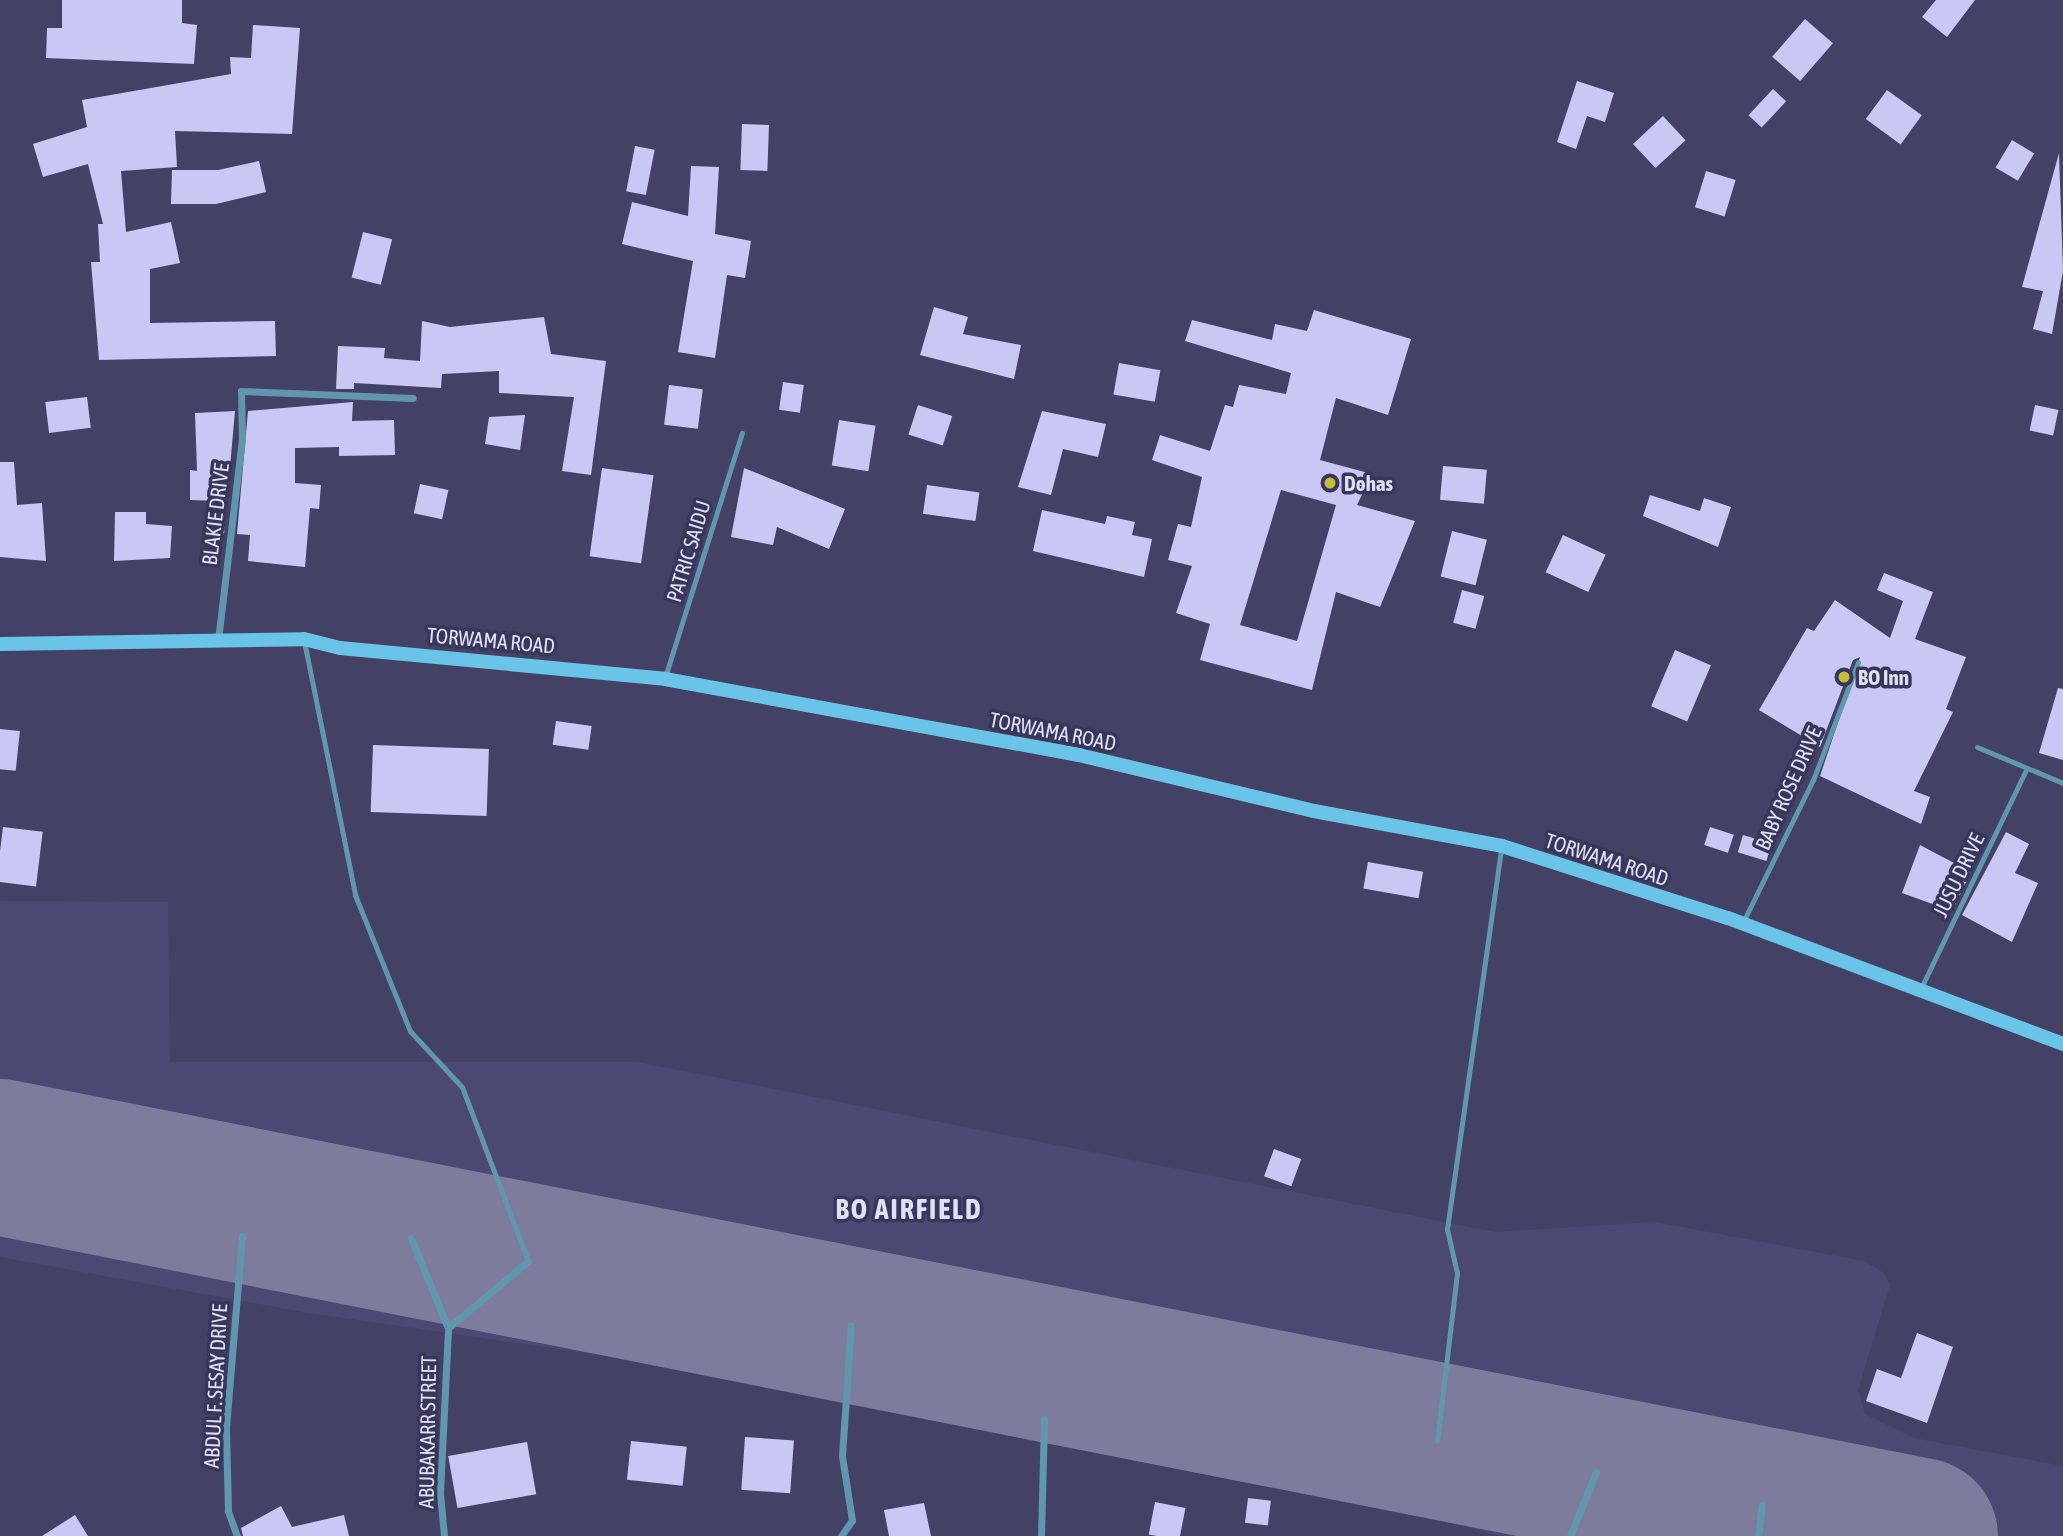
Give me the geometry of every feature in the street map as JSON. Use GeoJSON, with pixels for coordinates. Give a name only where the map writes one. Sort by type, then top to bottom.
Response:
{"type":"FeatureCollection","features":[{"type":"Feature","properties":{"kind":"main road","name":"TORWAMA ROAD"},"geometry":{"type":"LineString","coordinates":[[0,644],[304,639],[340,649],[664,679],[1079,755],[1314,811],[1502,846],[1742,924],[2063,1044]]}},
{"type":"Feature","properties":{"kind":"street","name":"BLAKIE DRIVE"},"geometry":{"type":"LineString","coordinates":[[218,640],[242,439],[241,391],[413,398]]}},
{"type":"Feature","properties":{"kind":"street","name":"ABDUL F. SESAY DRIVE"},"geometry":{"type":"LineString","coordinates":[[237,1536],[228,1511],[226,1427],[242,1236]]}},
{"type":"Feature","properties":{"kind":"street"},"geometry":{"type":"LineString","coordinates":[[411,1238],[448,1328],[528,1261]]}},
{"type":"Feature","properties":{"kind":"street"},"geometry":{"type":"LineString","coordinates":[[841,1536],[852,1520],[842,1456],[851,1325]]}},
{"type":"Feature","properties":{"kind":"street","name":"ABUBAKARR STREET"},"geometry":{"type":"LineString","coordinates":[[444,1536],[440,1493],[448,1328]]}},
{"type":"Feature","properties":{"kind":"street"},"geometry":{"type":"LineString","coordinates":[[1041,1536],[1044,1419]]}},
{"type":"Feature","properties":{"kind":"street"},"geometry":{"type":"LineString","coordinates":[[1570,1536],[1596,1472]]}},
{"type":"Feature","properties":{"kind":"street"},"geometry":{"type":"LineString","coordinates":[[1758,1536],[1762,1505]]}},
{"type":"Feature","properties":{"kind":"lane","name":"PATRIC SAIDU"},"geometry":{"type":"LineString","coordinates":[[664,679],[742,433]]}},
{"type":"Feature","properties":{"kind":"lane"},"geometry":{"type":"LineString","coordinates":[[304,639],[355,895],[410,1031],[462,1087],[528,1261]]}},
{"type":"Feature","properties":{"kind":"lane","name":"BABY ROSE DRIVE"},"geometry":{"type":"LineString","coordinates":[[1742,924],[1813,780],[1858,662]]}},
{"type":"Feature","properties":{"kind":"lane"},"geometry":{"type":"LineString","coordinates":[[1977,747],[2025,772],[2063,783]]}},
{"type":"Feature","properties":{"kind":"lane","name":"JUSU DRIVE"},"geometry":{"type":"LineString","coordinates":[[1920,991],[2025,772]]}},
{"type":"Feature","properties":{"kind":"lane"},"geometry":{"type":"LineString","coordinates":[[1437,1441],[1457,1273],[1447,1229],[1502,846]]}},
{"type":"Feature","properties":{"kind":"shaded area"},"geometry":{"type":"Polygon","coordinates":[[[0,901],[168,902],[170,1062],[638,1062],[1495,1232],[1655,1222],[1864,1261],[1884,1273],[1890,1285],[1858,1390],[1865,1414],[1914,1438],[2063,1466],[2063,1536],[1499,1536],[1093,1426],[309,1313],[0,1257],[0,901]]]}},
{"type":"Feature","properties":{"kind":"building"},"geometry":{"type":"Polygon","coordinates":[[[62,0],[182,0],[182,23],[197,25],[194,64],[46,58],[47,28],[62,28],[62,0]]]}},
{"type":"Feature","properties":{"kind":"building"},"geometry":{"type":"Polygon","coordinates":[[[1936,0],[1975,0],[1947,37],[1922,17],[1936,0]]]}},
{"type":"Feature","properties":{"kind":"building"},"geometry":{"type":"Polygon","coordinates":[[[1805,19],[1833,43],[1800,81],[1772,57],[1805,19]]]}},
{"type":"Feature","properties":{"kind":"building"},"geometry":{"type":"Polygon","coordinates":[[[253,25],[300,28],[292,134],[175,131],[177,167],[121,171],[126,232],[171,222],[180,263],[150,269],[150,323],[275,321],[276,356],[99,360],[91,262],[100,262],[98,224],[103,224],[88,164],[43,177],[33,144],[87,127],[82,100],[231,74],[230,57],[251,58],[253,25]]]}},
{"type":"Feature","properties":{"kind":"building"},"geometry":{"type":"Polygon","coordinates":[[[1577,81],[1614,93],[1605,122],[1587,116],[1576,149],[1557,142],[1577,81]]]}},
{"type":"Feature","properties":{"kind":"building"},"geometry":{"type":"Polygon","coordinates":[[[1773,89],[1786,101],[1762,128],[1748,115],[1773,89]]]}},
{"type":"Feature","properties":{"kind":"building"},"geometry":{"type":"Polygon","coordinates":[[[1887,90],[1922,115],[1901,144],[1866,119],[1887,90]]]}},
{"type":"Feature","properties":{"kind":"building"},"geometry":{"type":"Polygon","coordinates":[[[1663,116],[1686,140],[1656,168],[1633,144],[1663,116]]]}},
{"type":"Feature","properties":{"kind":"building"},"geometry":{"type":"Polygon","coordinates":[[[742,124],[769,125],[767,171],[740,170],[742,124]]]}},
{"type":"Feature","properties":{"kind":"building"},"geometry":{"type":"Polygon","coordinates":[[[2012,140],[2034,153],[2018,181],[1996,167],[2012,140]]]}},
{"type":"Feature","properties":{"kind":"building"},"geometry":{"type":"Polygon","coordinates":[[[635,146],[655,150],[646,195],[626,191],[635,146]]]}},
{"type":"Feature","properties":{"kind":"building"},"geometry":{"type":"Polygon","coordinates":[[[2059,153],[2063,271],[2052,334],[2033,329],[2043,291],[2022,287],[2059,153]]]}},
{"type":"Feature","properties":{"kind":"building"},"geometry":{"type":"Polygon","coordinates":[[[259,161],[266,192],[216,204],[171,204],[172,170],[218,170],[259,161]]]}},
{"type":"Feature","properties":{"kind":"building"},"geometry":{"type":"Polygon","coordinates":[[[691,166],[719,167],[715,234],[751,241],[745,278],[727,275],[715,358],[678,352],[693,261],[622,244],[632,202],[688,216],[691,166]]]}},
{"type":"Feature","properties":{"kind":"building"},"geometry":{"type":"Polygon","coordinates":[[[1706,171],[1736,180],[1725,216],[1695,207],[1706,171]]]}},
{"type":"Feature","properties":{"kind":"building"},"geometry":{"type":"Polygon","coordinates":[[[363,232],[392,239],[381,285],[352,278],[363,232]]]}},
{"type":"Feature","properties":{"kind":"building"},"geometry":{"type":"Polygon","coordinates":[[[934,307],[968,317],[963,334],[1021,345],[1014,379],[920,355],[934,307]]]}},
{"type":"Feature","properties":{"kind":"building"},"geometry":{"type":"Polygon","coordinates":[[[1314,310],[1411,339],[1388,415],[1336,398],[1320,460],[1372,474],[1357,505],[1415,521],[1380,607],[1336,592],[1312,690],[1200,660],[1210,624],[1176,613],[1192,566],[1168,560],[1178,524],[1191,527],[1202,477],[1152,460],[1160,435],[1210,451],[1225,405],[1233,407],[1239,385],[1286,394],[1291,373],[1185,341],[1192,320],[1272,340],[1275,324],[1307,331],[1314,310]],[[1281,490],[1240,625],[1297,641],[1336,505],[1281,490]]]}},
{"type":"Feature","properties":{"kind":"building"},"geometry":{"type":"Polygon","coordinates":[[[544,317],[551,354],[606,361],[591,475],[562,471],[574,397],[499,393],[499,371],[442,374],[441,388],[354,383],[354,389],[336,389],[338,346],[385,348],[384,358],[420,361],[422,321],[450,327],[544,317]]]}},
{"type":"Feature","properties":{"kind":"building"},"geometry":{"type":"Polygon","coordinates":[[[1119,363],[1160,370],[1155,402],[1113,395],[1119,363]]]}},
{"type":"Feature","properties":{"kind":"building"},"geometry":{"type":"Polygon","coordinates":[[[783,382],[804,385],[800,413],[779,410],[783,382]]]}},
{"type":"Feature","properties":{"kind":"building"},"geometry":{"type":"Polygon","coordinates":[[[669,385],[703,389],[698,429],[664,425],[669,385]]]}},
{"type":"Feature","properties":{"kind":"building"},"geometry":{"type":"Polygon","coordinates":[[[87,397],[91,428],[49,433],[45,402],[87,397]]]}},
{"type":"Feature","properties":{"kind":"building"},"geometry":{"type":"Polygon","coordinates":[[[353,402],[352,421],[394,420],[395,455],[339,456],[339,447],[295,448],[295,483],[321,485],[319,509],[310,508],[305,567],[248,561],[250,535],[237,534],[248,411],[353,402]]]}},
{"type":"Feature","properties":{"kind":"building"},"geometry":{"type":"Polygon","coordinates":[[[918,405],[952,416],[943,446],[908,434],[918,405]]]}},
{"type":"Feature","properties":{"kind":"building"},"geometry":{"type":"Polygon","coordinates":[[[2035,405],[2058,410],[2053,435],[2030,430],[2035,405]]]}},
{"type":"Feature","properties":{"kind":"building"},"geometry":{"type":"Polygon","coordinates":[[[235,411],[224,534],[219,534],[220,501],[190,500],[190,470],[197,471],[195,413],[235,411]]]}},
{"type":"Feature","properties":{"kind":"building"},"geometry":{"type":"Polygon","coordinates":[[[1042,411],[1106,424],[1098,457],[1063,449],[1051,495],[1018,487],[1042,411]]]}},
{"type":"Feature","properties":{"kind":"building"},"geometry":{"type":"Polygon","coordinates":[[[525,415],[520,450],[485,444],[489,417],[525,415]]]}},
{"type":"Feature","properties":{"kind":"building"},"geometry":{"type":"Polygon","coordinates":[[[839,420],[876,426],[868,471],[832,465],[839,420]]]}},
{"type":"Feature","properties":{"kind":"building"},"geometry":{"type":"Polygon","coordinates":[[[0,462],[14,462],[17,505],[42,503],[46,561],[0,557],[0,462]]]}},
{"type":"Feature","properties":{"kind":"building"},"geometry":{"type":"Polygon","coordinates":[[[1443,466],[1487,470],[1484,504],[1440,500],[1443,466]]]}},
{"type":"Feature","properties":{"kind":"building"},"geometry":{"type":"Polygon","coordinates":[[[602,468],[653,475],[641,563],[590,556],[602,468]]]}},
{"type":"Feature","properties":{"kind":"building"},"geometry":{"type":"Polygon","coordinates":[[[744,468],[845,509],[829,549],[777,527],[773,545],[731,537],[744,468]]]}},
{"type":"Feature","properties":{"kind":"building"},"geometry":{"type":"Polygon","coordinates":[[[420,484],[448,490],[442,519],[414,513],[420,484]]]}},
{"type":"Feature","properties":{"kind":"building"},"geometry":{"type":"Polygon","coordinates":[[[927,485],[979,492],[975,521],[923,514],[927,485]]]}},
{"type":"Feature","properties":{"kind":"building"},"geometry":{"type":"Polygon","coordinates":[[[1650,495],[1700,511],[1704,498],[1731,507],[1718,547],[1643,516],[1650,495]]]}},
{"type":"Feature","properties":{"kind":"building"},"geometry":{"type":"Polygon","coordinates":[[[1042,510],[1105,524],[1107,516],[1135,522],[1132,535],[1152,539],[1144,577],[1033,551],[1042,510]]]}},
{"type":"Feature","properties":{"kind":"building"},"geometry":{"type":"Polygon","coordinates":[[[115,512],[146,512],[146,524],[172,526],[170,558],[114,561],[115,512]]]}},
{"type":"Feature","properties":{"kind":"building"},"geometry":{"type":"Polygon","coordinates":[[[1452,531],[1487,540],[1476,585],[1441,577],[1452,531]]]}},
{"type":"Feature","properties":{"kind":"building"},"geometry":{"type":"Polygon","coordinates":[[[1563,535],[1606,555],[1588,592],[1546,572],[1563,535]]]}},
{"type":"Feature","properties":{"kind":"building"},"geometry":{"type":"Polygon","coordinates":[[[1884,573],[1933,592],[1915,639],[1966,657],[1946,709],[1953,712],[1914,791],[1930,797],[1921,824],[1820,776],[1860,657],[1853,660],[1820,747],[1759,710],[1807,628],[1814,631],[1835,600],[1890,638],[1903,601],[1877,590],[1884,573]]]}},
{"type":"Feature","properties":{"kind":"building"},"geometry":{"type":"Polygon","coordinates":[[[1462,590],[1484,596],[1475,629],[1453,623],[1462,590]]]}},
{"type":"Feature","properties":{"kind":"building"},"geometry":{"type":"Polygon","coordinates":[[[1675,650],[1711,665],[1687,721],[1651,706],[1675,650]]]}},
{"type":"Feature","properties":{"kind":"building"},"geometry":{"type":"Polygon","coordinates":[[[2058,688],[2063,689],[2063,760],[2039,753],[2058,688]]]}},
{"type":"Feature","properties":{"kind":"building"},"geometry":{"type":"Polygon","coordinates":[[[556,721],[592,726],[588,750],[553,745],[556,721]]]}},
{"type":"Feature","properties":{"kind":"building"},"geometry":{"type":"Polygon","coordinates":[[[0,729],[20,731],[16,771],[0,769],[0,729]]]}},
{"type":"Feature","properties":{"kind":"building"},"geometry":{"type":"Polygon","coordinates":[[[373,745],[489,749],[487,816],[371,812],[373,745]]]}},
{"type":"Feature","properties":{"kind":"building"},"geometry":{"type":"Polygon","coordinates":[[[3,827],[43,832],[36,886],[0,882],[3,827]]]}},
{"type":"Feature","properties":{"kind":"building"},"geometry":{"type":"Polygon","coordinates":[[[1710,827],[1734,835],[1728,853],[1704,845],[1710,827]]]}},
{"type":"Feature","properties":{"kind":"building"},"geometry":{"type":"Polygon","coordinates":[[[2006,832],[2029,844],[2015,873],[2038,883],[2012,942],[1962,915],[2006,832]]]}},
{"type":"Feature","properties":{"kind":"building"},"geometry":{"type":"Polygon","coordinates":[[[1743,835],[1772,844],[1766,861],[1738,852],[1743,835]]]}},
{"type":"Feature","properties":{"kind":"building"},"geometry":{"type":"Polygon","coordinates":[[[1920,845],[1971,872],[1952,911],[1902,893],[1920,845]]]}},
{"type":"Feature","properties":{"kind":"building"},"geometry":{"type":"Polygon","coordinates":[[[1368,862],[1423,872],[1418,898],[1363,889],[1368,862]]]}},
{"type":"Feature","properties":{"kind":"building"},"geometry":{"type":"Polygon","coordinates":[[[1274,1149],[1301,1159],[1291,1186],[1264,1176],[1274,1149]]]}},
{"type":"Feature","properties":{"kind":"building"},"geometry":{"type":"Polygon","coordinates":[[[1917,1333],[1953,1347],[1927,1423],[1866,1401],[1877,1369],[1901,1378],[1917,1333]]]}},
{"type":"Feature","properties":{"kind":"building"},"geometry":{"type":"Polygon","coordinates":[[[745,1437],[794,1440],[790,1493],[741,1490],[745,1437]]]}},
{"type":"Feature","properties":{"kind":"building"},"geometry":{"type":"Polygon","coordinates":[[[631,1441],[687,1447],[683,1486],[627,1480],[631,1441]]]}},
{"type":"Feature","properties":{"kind":"building"},"geometry":{"type":"Polygon","coordinates":[[[527,1442],[536,1494],[457,1508],[448,1456],[527,1442]]]}},
{"type":"Feature","properties":{"kind":"building"},"geometry":{"type":"Polygon","coordinates":[[[1248,1498],[1271,1501],[1268,1526],[1245,1523],[1248,1498]]]}},
{"type":"Feature","properties":{"kind":"building"},"geometry":{"type":"Polygon","coordinates":[[[1155,1502],[1185,1508],[1180,1536],[1149,1534],[1155,1502]]]}},
{"type":"Feature","properties":{"kind":"building"},"geometry":{"type":"Polygon","coordinates":[[[924,1503],[931,1536],[889,1536],[884,1510],[924,1503]]]}},
{"type":"Feature","properties":{"kind":"building"},"geometry":{"type":"Polygon","coordinates":[[[281,1506],[292,1527],[344,1515],[349,1536],[243,1536],[241,1528],[281,1506]]]}},
{"type":"Feature","properties":{"kind":"building"},"geometry":{"type":"Polygon","coordinates":[[[75,1515],[88,1536],[42,1536],[75,1515]]]}},
{"type":"Feature","properties":{"kind":"runway"},"geometry":{"type":"LineString","coordinates":[[0,1157],[1920,1536]]}},
{"type":"Feature","properties":{"kind":"place","name":"Dohas"},"geometry":{"type":"Point","coordinates":[1330,483]}},
{"type":"Feature","properties":{"kind":"place","name":"BO Inn"},"geometry":{"type":"Point","coordinates":[1844,677]}},
{"type":"Feature","properties":{"kind":"district","name":"BO AIRFIELD"},"geometry":{"type":"Point","coordinates":[909,1209]}}]}
